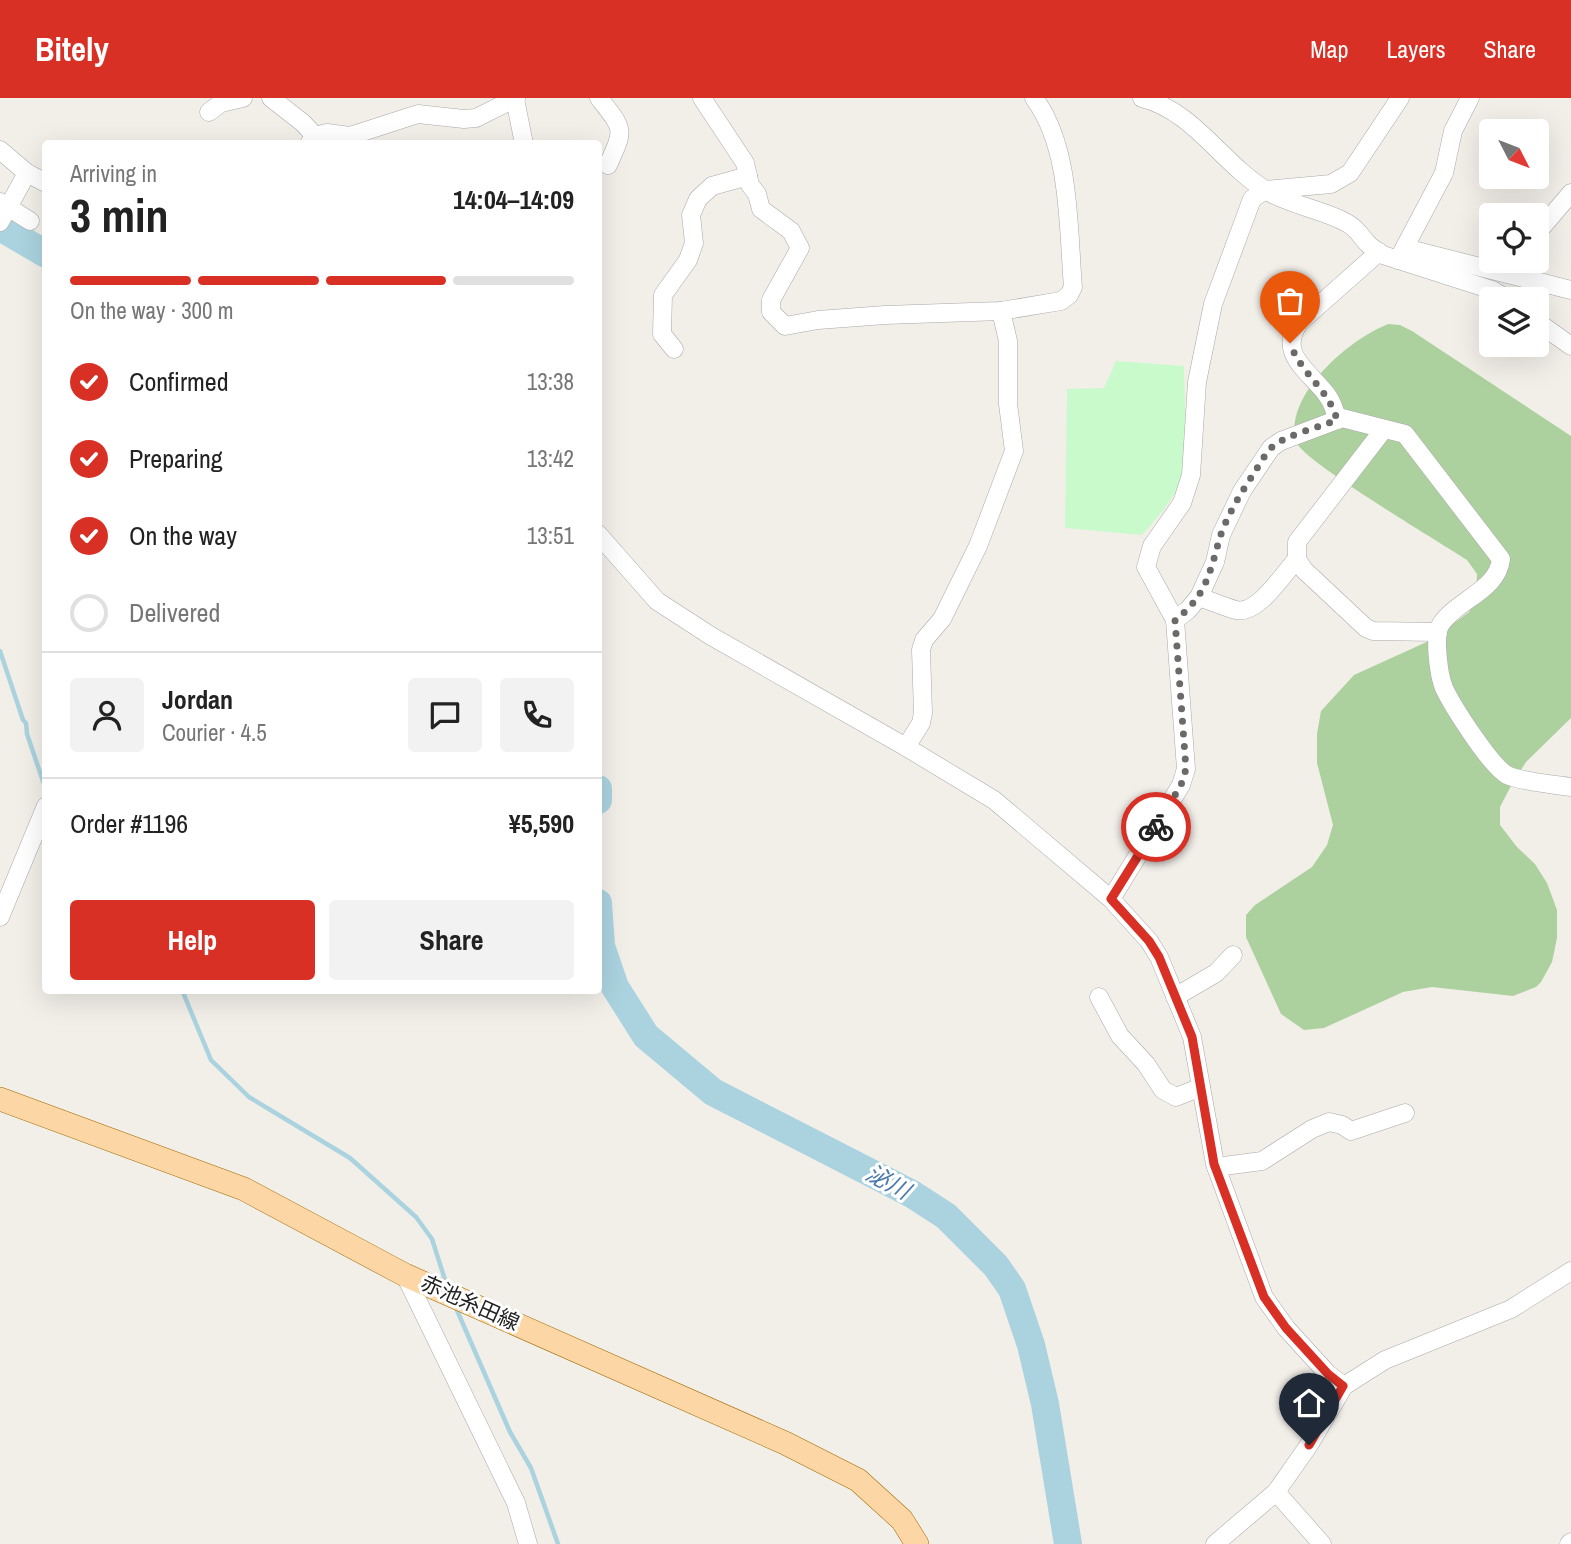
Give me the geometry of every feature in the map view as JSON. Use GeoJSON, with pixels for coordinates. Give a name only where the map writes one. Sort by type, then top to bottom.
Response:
{"type":"FeatureCollection","features":[{"type":"Feature","properties":{"kind":"main road","name":"赤池糸田線"},"geometry":{"type":"LineString","coordinates":[[0,1099],[244,1189],[405,1275],[773,1437],[858,1480],[902,1520],[917,1544]]}},
{"type":"Feature","properties":{"kind":"street"},"geometry":{"type":"LineString","coordinates":[[209,112],[221,103],[243,98]]}},
{"type":"Feature","properties":{"kind":"street"},"geometry":{"type":"LineString","coordinates":[[271,98],[303,123],[312,140],[327,133],[350,136],[418,114],[464,120],[476,118],[515,98],[523,140]]}},
{"type":"Feature","properties":{"kind":"street"},"geometry":{"type":"LineString","coordinates":[[599,98],[619,124],[621,137],[608,165]]}},
{"type":"Feature","properties":{"kind":"street"},"geometry":{"type":"LineString","coordinates":[[702,98],[745,163],[761,209],[791,230],[800,248],[771,300],[771,312],[785,327],[818,320],[885,314],[1002,311],[1061,301],[1069,295],[1073,287],[1064,180],[1054,138],[1034,98]]}},
{"type":"Feature","properties":{"kind":"street"},"geometry":{"type":"LineString","coordinates":[[1142,98],[1154,101],[1178,114],[1265,190],[1346,222],[1361,232],[1379,252],[1479,263]]}},
{"type":"Feature","properties":{"kind":"street"},"geometry":{"type":"LineString","coordinates":[[1111,899],[1181,785],[1186,769],[1175,620],[1146,567],[1152,546],[1182,502],[1191,475],[1197,382],[1213,304],[1252,200],[1265,190],[1331,184],[1350,173],[1400,98]]}},
{"type":"Feature","properties":{"kind":"street"},"geometry":{"type":"LineString","coordinates":[[1402,254],[1444,173],[1453,131],[1471,98]]}},
{"type":"Feature","properties":{"kind":"street"},"geometry":{"type":"LineString","coordinates":[[0,150],[27,173],[42,181]]}},
{"type":"Feature","properties":{"kind":"street"},"geometry":{"type":"LineString","coordinates":[[27,173],[4,211],[30,221]]}},
{"type":"Feature","properties":{"kind":"street"},"geometry":{"type":"LineString","coordinates":[[674,349],[662,334],[663,295],[688,260],[694,243],[691,215],[694,207],[698,199],[712,186],[748,176]]}},
{"type":"Feature","properties":{"kind":"street"},"geometry":{"type":"LineString","coordinates":[[1549,218],[1571,193]]}},
{"type":"Feature","properties":{"kind":"street"},"geometry":{"type":"LineString","coordinates":[[1337,420],[1327,395],[1294,355],[1290,343],[1292,331],[1379,252]]}},
{"type":"Feature","properties":{"kind":"street"},"geometry":{"type":"LineString","coordinates":[[1402,254],[1484,287]]}},
{"type":"Feature","properties":{"kind":"street"},"geometry":{"type":"LineString","coordinates":[[1531,273],[1571,290]]}},
{"type":"Feature","properties":{"kind":"street"},"geometry":{"type":"LineString","coordinates":[[906,747],[921,723],[923,713],[921,650],[924,640],[942,619],[955,595],[978,546],[1014,451],[1008,404],[1008,341],[1002,311]]}},
{"type":"Feature","properties":{"kind":"street"},"geometry":{"type":"LineString","coordinates":[[1549,330],[1571,346]]}},
{"type":"Feature","properties":{"kind":"street"},"geometry":{"type":"LineString","coordinates":[[1175,620],[1199,597],[1215,562],[1221,535],[1242,491],[1271,448],[1281,441],[1342,418],[1405,434],[1501,559],[1500,570],[1489,583],[1459,606],[1439,626],[1437,643],[1443,686],[1471,733],[1508,776],[1571,787]]}},
{"type":"Feature","properties":{"kind":"street"},"geometry":{"type":"LineString","coordinates":[[1384,429],[1297,542],[1297,559],[1304,570],[1366,628],[1373,631],[1438,632]]}},
{"type":"Feature","properties":{"kind":"street"},"geometry":{"type":"LineString","coordinates":[[602,539],[657,601],[711,636],[994,800],[1111,899],[1149,941],[1159,957],[1192,1037],[1216,1167],[1264,1297],[1286,1328],[1328,1374],[1343,1386]]}},
{"type":"Feature","properties":{"kind":"street"},"geometry":{"type":"LineString","coordinates":[[1199,597],[1238,611],[1247,610],[1257,605],[1297,559]]}},
{"type":"Feature","properties":{"kind":"street"},"geometry":{"type":"LineString","coordinates":[[0,917],[42,816]]}},
{"type":"Feature","properties":{"kind":"street"},"geometry":{"type":"LineString","coordinates":[[1175,997],[1216,973],[1234,955]]}},
{"type":"Feature","properties":{"kind":"street"},"geometry":{"type":"LineString","coordinates":[[1099,997],[1120,1036],[1146,1064],[1163,1090],[1176,1097],[1201,1087]]}},
{"type":"Feature","properties":{"kind":"street"},"geometry":{"type":"LineString","coordinates":[[1216,1167],[1262,1161],[1312,1129],[1329,1122],[1351,1131],[1405,1113]]}},
{"type":"Feature","properties":{"kind":"street"},"geometry":{"type":"LineString","coordinates":[[1215,1544],[1276,1492],[1309,1445],[1343,1386],[1385,1360],[1511,1309],[1571,1271]]}},
{"type":"Feature","properties":{"kind":"street"},"geometry":{"type":"LineString","coordinates":[[405,1275],[516,1503],[528,1544]]}},
{"type":"Feature","properties":{"kind":"street"},"geometry":{"type":"LineString","coordinates":[[1276,1492],[1322,1544]]}},
{"type":"Feature","properties":{"kind":"green space"},"geometry":{"type":"Polygon","coordinates":[[[1388,324],[1400,325],[1412,331],[1571,436],[1571,718],[1526,762],[1500,807],[1500,825],[1535,864],[1547,883],[1557,910],[1557,938],[1552,962],[1541,982],[1536,987],[1513,996],[1432,987],[1403,992],[1324,1028],[1304,1030],[1281,1014],[1246,937],[1246,915],[1255,905],[1312,867],[1327,845],[1333,825],[1317,763],[1317,734],[1321,711],[1354,675],[1431,640],[1469,612],[1476,596],[1477,574],[1467,560],[1346,483],[1304,452],[1296,442],[1294,427],[1297,413],[1317,377],[1355,342],[1388,324]]]}},
{"type":"Feature","properties":{"kind":"green space"},"geometry":{"type":"Polygon","coordinates":[[[1116,361],[1184,366],[1185,444],[1182,474],[1171,499],[1142,535],[1065,528],[1067,389],[1104,388],[1116,361]]]}},
{"type":"Feature","properties":{"kind":"waterway","name":"泌川"},"geometry":{"type":"LineString","coordinates":[[0,227],[42,252]]}},
{"type":"Feature","properties":{"kind":"waterway"},"geometry":{"type":"LineString","coordinates":[[0,651],[26,723],[27,734],[42,778]]}},
{"type":"Feature","properties":{"kind":"waterway","name":"泌川"},"geometry":{"type":"LineString","coordinates":[[602,949],[615,987],[646,1036],[713,1092],[912,1194],[946,1216],[996,1266],[1012,1289],[1031,1345],[1045,1404],[1068,1544]]}},
{"type":"Feature","properties":{"kind":"waterway"},"geometry":{"type":"LineString","coordinates":[[184,994],[211,1060],[249,1097],[350,1158],[416,1217],[432,1239],[446,1283]]}},
{"type":"Feature","properties":{"kind":"waterway"},"geometry":{"type":"LineString","coordinates":[[456,1308],[510,1432],[531,1468],[558,1544]]}},
{"type":"Feature","properties":{"kind":"way so far"},"geometry":{"type":"LineString","coordinates":[[1156,827],[1181,785],[1186,769],[1175,620],[1199,597],[1215,562],[1221,535],[1242,491],[1271,448],[1281,441],[1337,420],[1327,395],[1300,365],[1290,343]]}},
{"type":"Feature","properties":{"kind":"route"},"geometry":{"type":"LineString","coordinates":[[1156,827],[1111,899],[1149,941],[1159,957],[1192,1037],[1214,1164],[1264,1297],[1286,1328],[1328,1374],[1343,1386],[1309,1445]]}}]}
